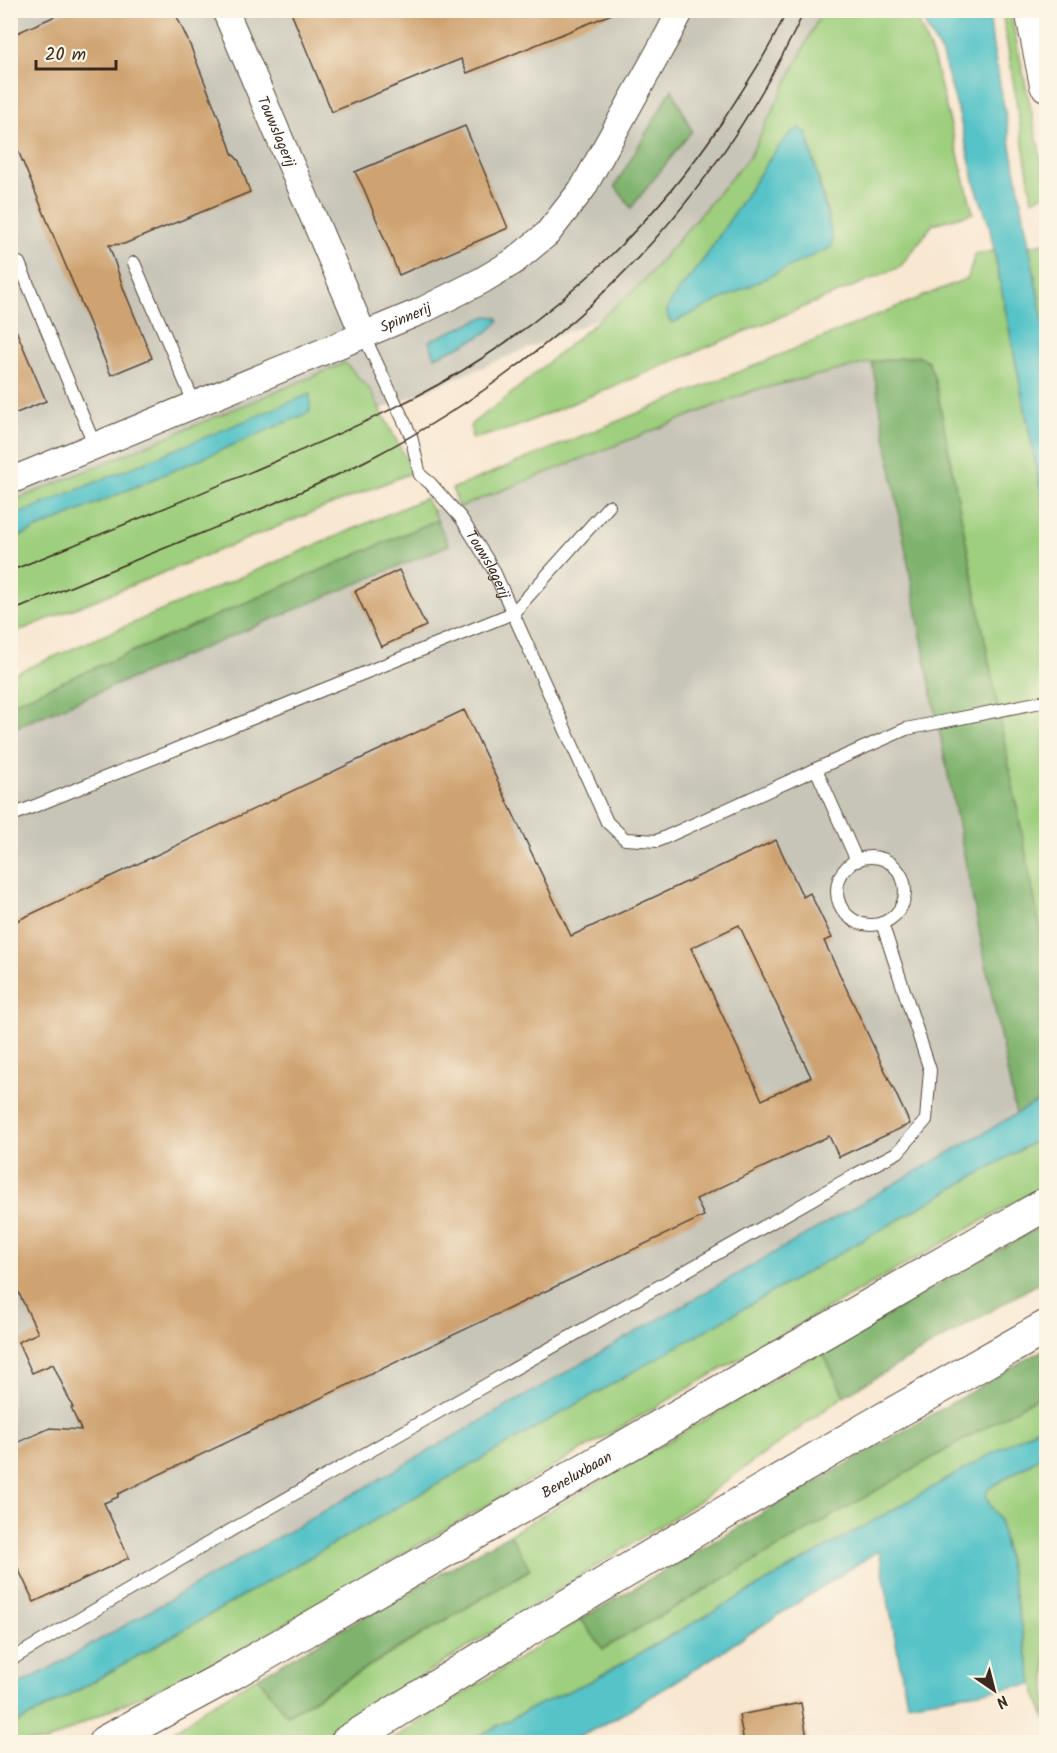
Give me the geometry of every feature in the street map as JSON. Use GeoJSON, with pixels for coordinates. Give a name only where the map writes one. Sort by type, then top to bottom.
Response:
{"type":"FeatureCollection","features":[{"type":"Feature","properties":{"kind":"main road","name":"Beneluxbaan"},"geometry":{"type":"LineString","coordinates":[[105,1743],[222,1679],[1047,1204]]}},
{"type":"Feature","properties":{"kind":"main road"},"geometry":{"type":"LineString","coordinates":[[347,1743],[555,1613],[870,1427],[1047,1327]]}},
{"type":"Feature","properties":{"kind":"street","name":"Touwslagerij"},"geometry":{"type":"LineString","coordinates":[[225,10],[364,336]]}},
{"type":"Feature","properties":{"kind":"street","name":"Spinnerij"},"geometry":{"type":"LineString","coordinates":[[10,481],[420,312],[513,262],[547,234],[583,188],[681,10]]}},
{"type":"Feature","properties":{"kind":"street"},"geometry":{"type":"LineString","coordinates":[[1031,10],[1047,86]]}},
{"type":"Feature","properties":{"kind":"lane"},"geometry":{"type":"LineString","coordinates":[[19,263],[95,446]]}},
{"type":"Feature","properties":{"kind":"lane"},"geometry":{"type":"LineString","coordinates":[[134,263],[195,405]]}},
{"type":"Feature","properties":{"kind":"lane","name":"Touwslagerij"},"geometry":{"type":"LineString","coordinates":[[364,336],[411,436],[420,475],[461,518],[493,570],[607,822],[625,839],[657,841],[906,729],[1047,701]]}},
{"type":"Feature","properties":{"kind":"lane"},"geometry":{"type":"LineString","coordinates":[[10,816],[513,613],[609,506]]}},
{"type":"Feature","properties":{"kind":"lane"},"geometry":{"type":"LineString","coordinates":[[816,769],[857,861]]}},
{"type":"Feature","properties":{"kind":"lane"},"geometry":{"type":"LineString","coordinates":[[867,857],[891,863],[904,881],[904,902],[895,915],[882,923],[871,925],[854,921],[844,911],[839,900],[837,890],[847,867],[867,857]]}},
{"type":"Feature","properties":{"kind":"lane"},"geometry":{"type":"LineString","coordinates":[[10,1660],[222,1535],[820,1194],[898,1152],[926,1120],[930,1070],[882,923]]}},
{"type":"Feature","properties":{"kind":"shaded area"},"geometry":{"type":"Polygon","coordinates":[[[11,11],[872,11],[904,191],[11,564],[11,11]]]}},
{"type":"Feature","properties":{"kind":"shaded area"},"geometry":{"type":"Polygon","coordinates":[[[938,299],[1046,857],[1046,1156],[11,1742],[11,684],[938,299]]]}},
{"type":"Feature","properties":{"kind":"green space"},"geometry":{"type":"Polygon","coordinates":[[[822,11],[914,11],[934,60],[973,213],[933,224],[900,267],[513,428],[472,439],[471,424],[506,398],[640,285],[750,156],[822,11]],[[799,128],[673,298],[829,220],[807,134],[799,128]]]}},
{"type":"Feature","properties":{"kind":"green space"},"geometry":{"type":"Polygon","coordinates":[[[1002,11],[1010,11],[1046,181],[1046,194],[1032,200],[1002,11]]]}},
{"type":"Feature","properties":{"kind":"green space"},"geometry":{"type":"Polygon","coordinates":[[[672,89],[692,131],[631,208],[615,186],[672,89]]]}},
{"type":"Feature","properties":{"kind":"green space"},"geometry":{"type":"Polygon","coordinates":[[[1046,243],[1046,338],[1029,246],[1046,243]]]}},
{"type":"Feature","properties":{"kind":"green space"},"geometry":{"type":"Polygon","coordinates":[[[994,251],[1046,517],[1046,959],[935,380],[928,361],[917,356],[872,362],[752,391],[460,507],[452,489],[968,278],[975,254],[994,251]]]}},
{"type":"Feature","properties":{"kind":"green space"},"geometry":{"type":"Polygon","coordinates":[[[917,356],[928,361],[935,380],[1046,959],[1046,1097],[1016,1115],[928,674],[872,362],[917,356]]]}},
{"type":"Feature","properties":{"kind":"green space"},"geometry":{"type":"Polygon","coordinates":[[[345,363],[370,390],[413,472],[11,634],[11,502],[345,363]]]}},
{"type":"Feature","properties":{"kind":"green space"},"geometry":{"type":"Polygon","coordinates":[[[426,498],[437,520],[11,704],[11,675],[426,498]]]}},
{"type":"Feature","properties":{"kind":"green space"},"geometry":{"type":"Polygon","coordinates":[[[437,520],[449,545],[11,729],[11,704],[437,520]]]}},
{"type":"Feature","properties":{"kind":"green space"},"geometry":{"type":"Polygon","coordinates":[[[1046,1135],[1046,1185],[763,1345],[224,1660],[103,1713],[46,1742],[11,1742],[10,1725],[68,1696],[1046,1135]]]}},
{"type":"Feature","properties":{"kind":"green space"},"geometry":{"type":"Polygon","coordinates":[[[1046,1223],[1046,1279],[844,1396],[822,1351],[1046,1223]]]}},
{"type":"Feature","properties":{"kind":"green space"},"geometry":{"type":"Polygon","coordinates":[[[1046,1348],[1046,1392],[603,1649],[581,1619],[1046,1348]]]}},
{"type":"Feature","properties":{"kind":"green space"},"geometry":{"type":"Polygon","coordinates":[[[822,1351],[844,1396],[693,1505],[318,1742],[160,1742],[207,1707],[258,1677],[288,1715],[530,1570],[510,1534],[822,1351]]]}},
{"type":"Feature","properties":{"kind":"green space"},"geometry":{"type":"Polygon","coordinates":[[[1046,1392],[1046,1423],[591,1681],[536,1706],[467,1742],[388,1742],[581,1619],[603,1649],[1046,1392]]]}},
{"type":"Feature","properties":{"kind":"green space"},"geometry":{"type":"Polygon","coordinates":[[[1046,1454],[1046,1721],[1033,1684],[999,1518],[989,1504],[986,1494],[989,1488],[1046,1454]]]}},
{"type":"Feature","properties":{"kind":"green space"},"geometry":{"type":"Polygon","coordinates":[[[510,1534],[530,1569],[287,1715],[258,1677],[510,1534]]]}},
{"type":"Feature","properties":{"kind":"water"},"geometry":{"type":"Polygon","coordinates":[[[920,11],[989,11],[993,47],[1046,338],[1046,517],[989,224],[975,184],[958,110],[942,55],[920,11]]]}},
{"type":"Feature","properties":{"kind":"water"},"geometry":{"type":"Polygon","coordinates":[[[800,128],[807,134],[833,240],[831,247],[672,323],[668,318],[667,309],[673,298],[704,259],[770,158],[789,134],[800,128]]]}},
{"type":"Feature","properties":{"kind":"water"},"geometry":{"type":"Polygon","coordinates":[[[487,316],[496,317],[499,320],[495,326],[480,336],[435,357],[429,341],[487,316]]]}},
{"type":"Feature","properties":{"kind":"water"},"geometry":{"type":"Polygon","coordinates":[[[310,394],[310,412],[11,540],[11,517],[310,394]]]}},
{"type":"Feature","properties":{"kind":"water"},"geometry":{"type":"Polygon","coordinates":[[[1046,1097],[1046,1135],[68,1696],[11,1725],[11,1685],[17,1685],[47,1670],[1046,1097]]]}},
{"type":"Feature","properties":{"kind":"water"},"geometry":{"type":"Polygon","coordinates":[[[1046,1423],[1046,1454],[989,1488],[986,1494],[989,1504],[999,1518],[1033,1684],[907,1703],[879,1550],[670,1685],[570,1742],[467,1742],[536,1706],[591,1681],[1046,1423]]]}},
{"type":"Feature","properties":{"kind":"building"},"geometry":{"type":"Polygon","coordinates":[[[69,10],[174,10],[250,192],[124,244],[109,245],[124,290],[152,358],[111,375],[10,131],[10,36],[69,10]]]}},
{"type":"Feature","properties":{"kind":"building"},"geometry":{"type":"Polygon","coordinates":[[[290,10],[619,11],[467,73],[461,59],[332,112],[290,10]]]}},
{"type":"Feature","properties":{"kind":"building"},"geometry":{"type":"Polygon","coordinates":[[[465,126],[508,228],[399,275],[355,172],[465,126]]]}},
{"type":"Feature","properties":{"kind":"building"},"geometry":{"type":"Polygon","coordinates":[[[10,316],[46,401],[14,414],[10,403],[10,316]]]}},
{"type":"Feature","properties":{"kind":"building"},"geometry":{"type":"Polygon","coordinates":[[[399,570],[426,626],[381,647],[355,591],[399,570]]]}},
{"type":"Feature","properties":{"kind":"building"},"geometry":{"type":"Polygon","coordinates":[[[464,710],[571,936],[776,840],[803,897],[810,893],[832,938],[824,941],[910,1124],[839,1157],[829,1136],[696,1199],[704,1216],[118,1494],[118,1497],[104,1503],[129,1558],[34,1602],[10,1551],[10,1446],[50,1428],[81,1430],[53,1364],[32,1373],[18,1342],[38,1333],[10,1275],[10,924],[464,710]],[[739,925],[691,948],[762,1100],[811,1077],[739,925]]]}},
{"type":"Feature","properties":{"kind":"building"},"geometry":{"type":"Polygon","coordinates":[[[801,1703],[808,1743],[744,1743],[739,1715],[801,1703]]]}},
{"type":"Feature","properties":{"kind":"tram line"},"geometry":{"type":"LineString","coordinates":[[10,571],[359,425],[460,372],[518,333],[552,308],[615,252],[672,189],[722,122],[765,54],[787,10]]}},
{"type":"Feature","properties":{"kind":"tram line"},"geometry":{"type":"LineString","coordinates":[[10,612],[257,511],[326,480],[371,458],[441,418],[507,373],[569,324],[625,270],[678,212],[725,149],[768,82],[805,10]]}}]}
